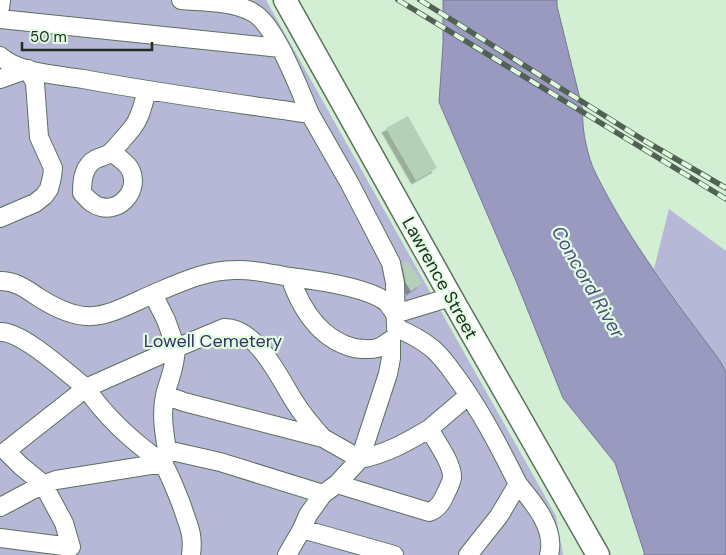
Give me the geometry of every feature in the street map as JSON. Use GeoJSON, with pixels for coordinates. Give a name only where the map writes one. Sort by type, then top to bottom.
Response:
{"type":"FeatureCollection","features":[{"type":"Feature","properties":{"kind":"main road","name":"Lawrence Street"},"geometry":{"type":"LineString","coordinates":[[285,0],[598,555]]}},
{"type":"Feature","properties":{"kind":"lane"},"geometry":{"type":"LineString","coordinates":[[0,8],[1,0]]}},
{"type":"Feature","properties":{"kind":"lane"},"geometry":{"type":"LineString","coordinates":[[181,0],[230,5],[251,11],[261,17],[280,48],[310,114],[346,177],[391,263],[395,283],[394,327],[388,374],[360,459],[330,489],[308,515],[287,555]]}},
{"type":"Feature","properties":{"kind":"lane"},"geometry":{"type":"LineString","coordinates":[[0,19],[280,48]]}},
{"type":"Feature","properties":{"kind":"lane"},"geometry":{"type":"LineString","coordinates":[[0,56],[7,62],[28,69],[146,91],[310,114]]}},
{"type":"Feature","properties":{"kind":"lane"},"geometry":{"type":"LineString","coordinates":[[0,79],[28,69]]}},
{"type":"Feature","properties":{"kind":"lane"},"geometry":{"type":"LineString","coordinates":[[0,218],[35,203],[44,196],[52,178],[53,168],[39,137],[36,89],[28,69]]}},
{"type":"Feature","properties":{"kind":"lane"},"geometry":{"type":"LineString","coordinates":[[112,152],[134,126],[139,117],[146,91]]}},
{"type":"Feature","properties":{"kind":"lane"},"geometry":{"type":"LineString","coordinates":[[0,281],[17,284],[73,315],[91,317],[110,313],[181,282],[209,273],[235,270],[262,272],[333,284],[373,295],[387,302],[394,327]]}},
{"type":"Feature","properties":{"kind":"lane"},"geometry":{"type":"LineString","coordinates":[[290,277],[297,297],[310,318],[327,335],[342,345],[360,349],[377,348],[394,327],[451,297]]}},
{"type":"Feature","properties":{"kind":"lane"},"geometry":{"type":"LineString","coordinates":[[152,294],[166,320],[176,348],[175,364],[165,395],[165,457],[192,534],[190,555]]}},
{"type":"Feature","properties":{"kind":"lane"},"geometry":{"type":"LineString","coordinates":[[394,327],[411,334],[432,349],[450,368],[470,395],[518,484],[531,500],[545,523],[551,538],[549,555]]}},
{"type":"Feature","properties":{"kind":"lane"},"geometry":{"type":"LineString","coordinates":[[0,538],[72,551],[64,523],[43,484],[2,451],[86,388],[224,328],[237,330],[263,353],[307,420],[323,438]]}},
{"type":"Feature","properties":{"kind":"lane"},"geometry":{"type":"LineString","coordinates":[[0,332],[6,332],[22,339],[86,388],[118,428],[141,448],[165,457],[220,462],[429,512],[436,510],[443,501],[452,478],[442,449],[429,429]]}},
{"type":"Feature","properties":{"kind":"lane"},"geometry":{"type":"LineString","coordinates":[[165,395],[323,438],[360,459],[377,456],[400,446],[429,429],[470,395]]}},
{"type":"Feature","properties":{"kind":"lane"},"geometry":{"type":"LineString","coordinates":[[0,507],[43,484],[56,480],[165,457]]}},
{"type":"Feature","properties":{"kind":"lane"},"geometry":{"type":"LineString","coordinates":[[468,555],[498,516],[518,484]]}},
{"type":"Feature","properties":{"kind":"lane"},"geometry":{"type":"LineString","coordinates":[[302,529],[394,555]]}},
{"type":"Feature","properties":{"kind":"green space","name":"Lowell Cemetery"},"geometry":{"type":"Polygon","coordinates":[[[0,0],[266,0],[556,516],[563,555],[0,555],[0,0]]]}},
{"type":"Feature","properties":{"kind":"green space"},"geometry":{"type":"Polygon","coordinates":[[[669,209],[726,251],[726,372],[654,269],[669,209]]]}},
{"type":"Feature","properties":{"kind":"water","name":"Concord River"},"geometry":{"type":"Polygon","coordinates":[[[443,0],[557,0],[583,111],[584,134],[593,168],[638,247],[726,372],[726,555],[644,555],[615,463],[563,398],[516,281],[439,102],[443,44],[443,0]]]}},
{"type":"Feature","properties":{"kind":"building"},"geometry":{"type":"Polygon","coordinates":[[[408,116],[437,168],[416,180],[386,128],[408,116]]]}},
{"type":"Feature","properties":{"kind":"building"},"geometry":{"type":"Polygon","coordinates":[[[407,261],[422,283],[411,291],[406,283],[402,264],[407,261]]]}},
{"type":"Feature","properties":{"kind":"railway"},"geometry":{"type":"LineString","coordinates":[[398,0],[726,199]]}},
{"type":"Feature","properties":{"kind":"railway"},"geometry":{"type":"LineString","coordinates":[[420,0],[645,141],[726,188]]}}]}
